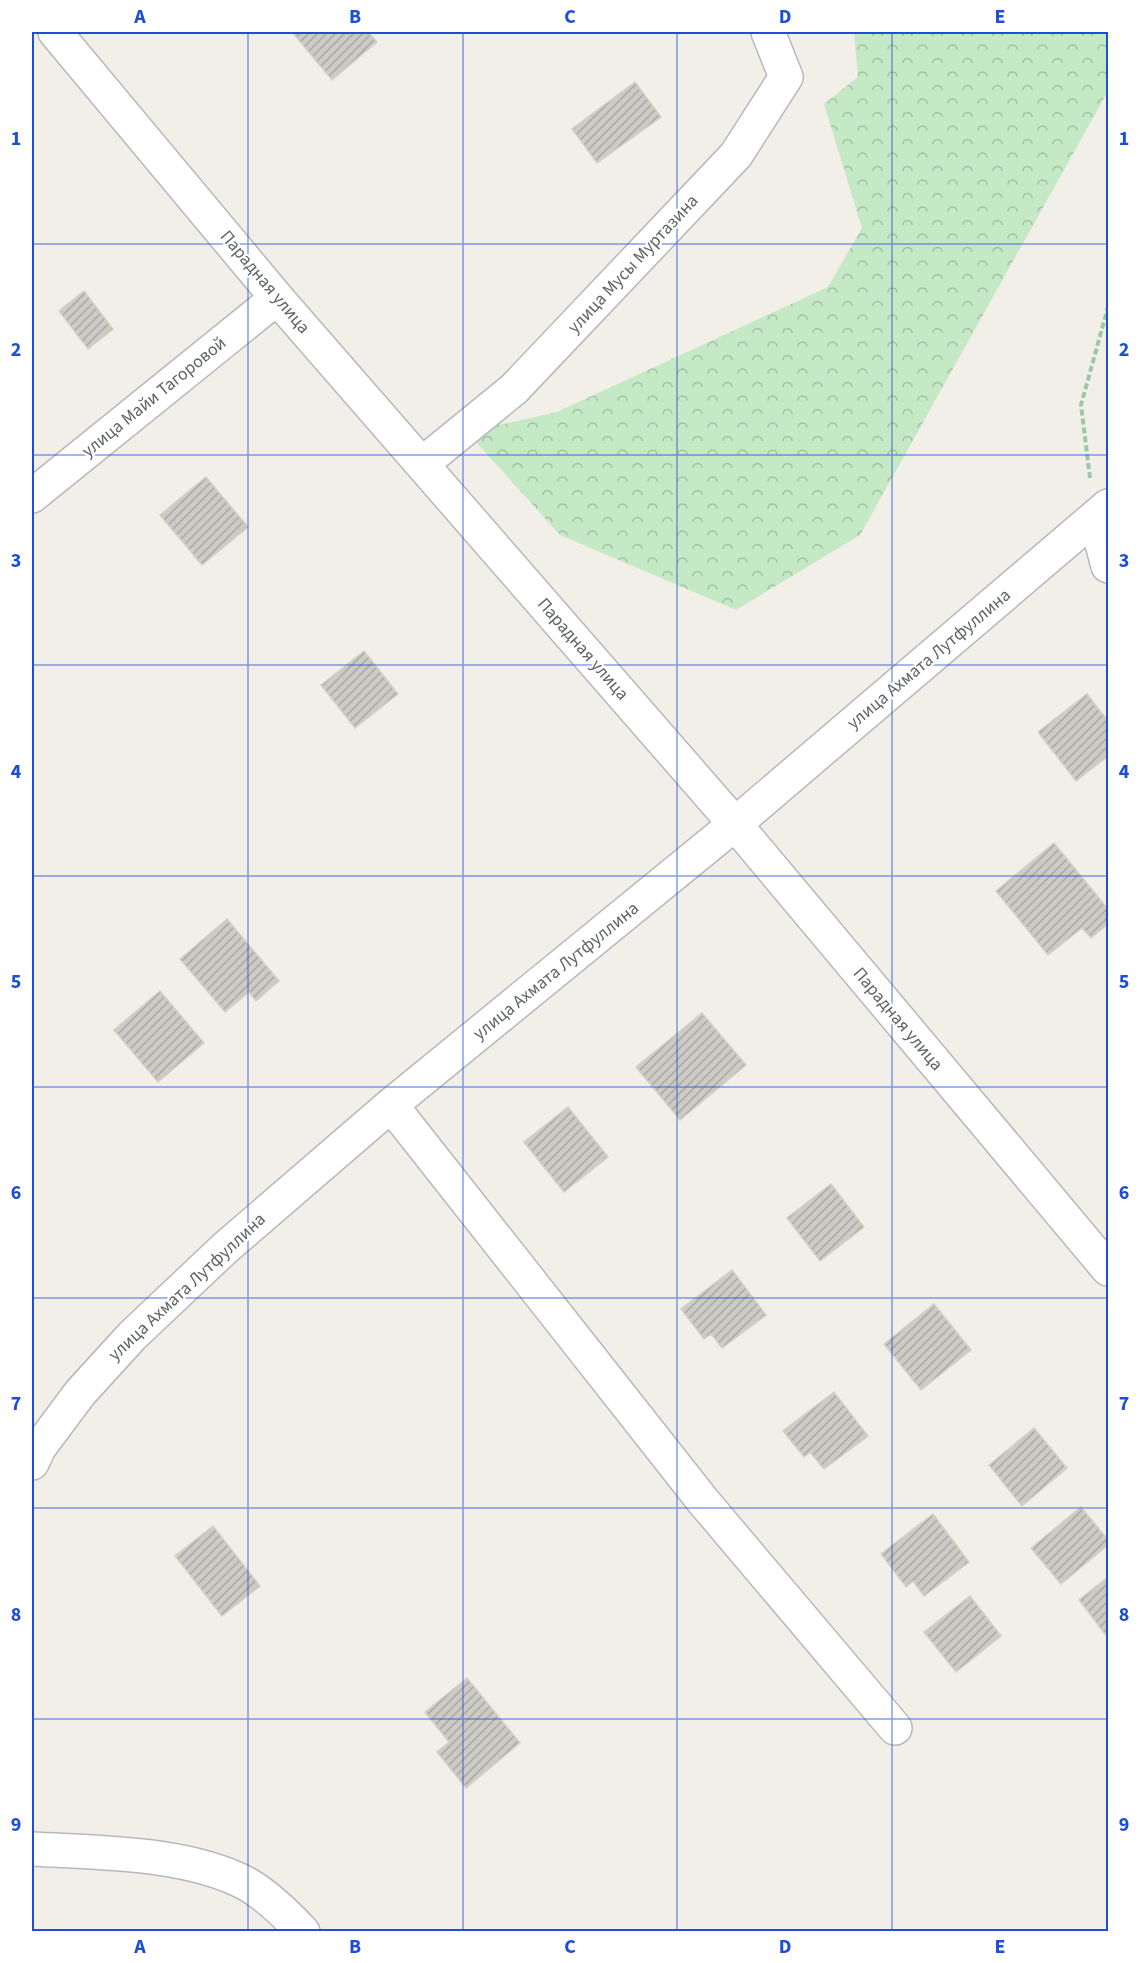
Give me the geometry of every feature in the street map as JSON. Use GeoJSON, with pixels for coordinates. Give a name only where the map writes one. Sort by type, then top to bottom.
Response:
{"type":"FeatureCollection","features":[{"type":"Feature","properties":{"kind":"street","name":"Парадная улица"},"geometry":{"type":"LineString","coordinates":[[55,32],[278,298],[735,824],[1108,1269]]}},
{"type":"Feature","properties":{"kind":"street","name":"улица Мусы Муртазина"},"geometry":{"type":"LineString","coordinates":[[422,464],[514,389],[736,155],[786,77],[768,32]]}},
{"type":"Feature","properties":{"kind":"street","name":"улица Майи Тагоровой"},"geometry":{"type":"LineString","coordinates":[[32,496],[278,298]]}},
{"type":"Feature","properties":{"kind":"street"},"geometry":{"type":"LineString","coordinates":[[1102,512],[1108,566]]}},
{"type":"Feature","properties":{"kind":"street","name":"улица Ахмата Лутфуллина"},"geometry":{"type":"LineString","coordinates":[[32,1463],[39,1448],[80,1393],[132,1336],[224,1249],[391,1105],[735,824],[1102,512]]}},
{"type":"Feature","properties":{"kind":"street"},"geometry":{"type":"LineString","coordinates":[[391,1105],[703,1501],[895,1728]]}},
{"type":"Feature","properties":{"kind":"street"},"geometry":{"type":"LineString","coordinates":[[32,1849],[134,1855],[203,1866],[248,1885],[285,1912],[303,1932]]}},
{"type":"Feature","properties":{"kind":"path"},"geometry":{"type":"LineString","coordinates":[[1102,512],[1081,405],[1108,307]]}},
{"type":"Feature","properties":{"kind":"green space"},"geometry":{"type":"Polygon","coordinates":[[[854,32],[1108,32],[1108,91],[860,535],[736,610],[560,535],[467,432],[557,412],[828,287],[862,228],[824,104],[858,77],[854,32]]]}},
{"type":"Feature","properties":{"kind":"building"},"geometry":{"type":"Polygon","coordinates":[[[292,32],[368,32],[377,42],[332,80],[292,32]]]}},
{"type":"Feature","properties":{"kind":"building"},"geometry":{"type":"Polygon","coordinates":[[[635,82],[661,117],[597,163],[572,129],[635,82]]]}},
{"type":"Feature","properties":{"kind":"building"},"geometry":{"type":"Polygon","coordinates":[[[84,291],[113,329],[88,349],[59,311],[84,291]]]}},
{"type":"Feature","properties":{"kind":"building"},"geometry":{"type":"Polygon","coordinates":[[[206,477],[248,527],[202,565],[160,515],[206,477]]]}},
{"type":"Feature","properties":{"kind":"building"},"geometry":{"type":"Polygon","coordinates":[[[364,651],[398,694],[355,728],[321,685],[364,651]]]}},
{"type":"Feature","properties":{"kind":"building"},"geometry":{"type":"Polygon","coordinates":[[[1087,694],[1108,721],[1108,756],[1076,781],[1038,732],[1087,694]]]}},
{"type":"Feature","properties":{"kind":"building"},"geometry":{"type":"Polygon","coordinates":[[[1054,843],[1108,909],[1108,924],[1091,938],[1082,928],[1048,955],[996,891],[1054,843]]]}},
{"type":"Feature","properties":{"kind":"building"},"geometry":{"type":"Polygon","coordinates":[[[227,919],[279,981],[256,1001],[249,992],[225,1012],[180,959],[227,919]]]}},
{"type":"Feature","properties":{"kind":"building"},"geometry":{"type":"Polygon","coordinates":[[[160,991],[204,1043],[158,1082],[114,1030],[160,991]]]}},
{"type":"Feature","properties":{"kind":"building"},"geometry":{"type":"Polygon","coordinates":[[[702,1013],[746,1065],[680,1120],[636,1067],[702,1013]]]}},
{"type":"Feature","properties":{"kind":"building"},"geometry":{"type":"Polygon","coordinates":[[[568,1107],[608,1157],[564,1192],[524,1142],[568,1107]]]}},
{"type":"Feature","properties":{"kind":"building"},"geometry":{"type":"Polygon","coordinates":[[[831,1184],[864,1227],[820,1261],[787,1218],[831,1184]]]}},
{"type":"Feature","properties":{"kind":"building"},"geometry":{"type":"Polygon","coordinates":[[[732,1270],[766,1315],[722,1348],[711,1334],[704,1339],[681,1309],[732,1270]]]}},
{"type":"Feature","properties":{"kind":"building"},"geometry":{"type":"Polygon","coordinates":[[[934,1304],[971,1350],[921,1390],[884,1344],[934,1304]]]}},
{"type":"Feature","properties":{"kind":"building"},"geometry":{"type":"Polygon","coordinates":[[[834,1392],[868,1436],[824,1469],[810,1452],[804,1457],[783,1431],[834,1392]]]}},
{"type":"Feature","properties":{"kind":"building"},"geometry":{"type":"Polygon","coordinates":[[[1034,1428],[1067,1468],[1022,1506],[989,1465],[1034,1428]]]}},
{"type":"Feature","properties":{"kind":"building"},"geometry":{"type":"Polygon","coordinates":[[[1081,1507],[1108,1540],[1108,1545],[1061,1584],[1031,1548],[1081,1507]]]}},
{"type":"Feature","properties":{"kind":"building"},"geometry":{"type":"Polygon","coordinates":[[[933,1514],[969,1562],[924,1596],[913,1581],[906,1587],[881,1554],[933,1514]]]}},
{"type":"Feature","properties":{"kind":"building"},"geometry":{"type":"Polygon","coordinates":[[[213,1526],[260,1586],[222,1616],[175,1556],[213,1526]]]}},
{"type":"Feature","properties":{"kind":"building"},"geometry":{"type":"Polygon","coordinates":[[[1108,1577],[1108,1638],[1079,1600],[1108,1577]]]}},
{"type":"Feature","properties":{"kind":"building"},"geometry":{"type":"Polygon","coordinates":[[[970,1596],[1001,1636],[956,1672],[924,1632],[970,1596]]]}},
{"type":"Feature","properties":{"kind":"building"},"geometry":{"type":"Polygon","coordinates":[[[467,1678],[520,1743],[466,1788],[437,1752],[449,1742],[425,1712],[467,1678]]]}}]}
